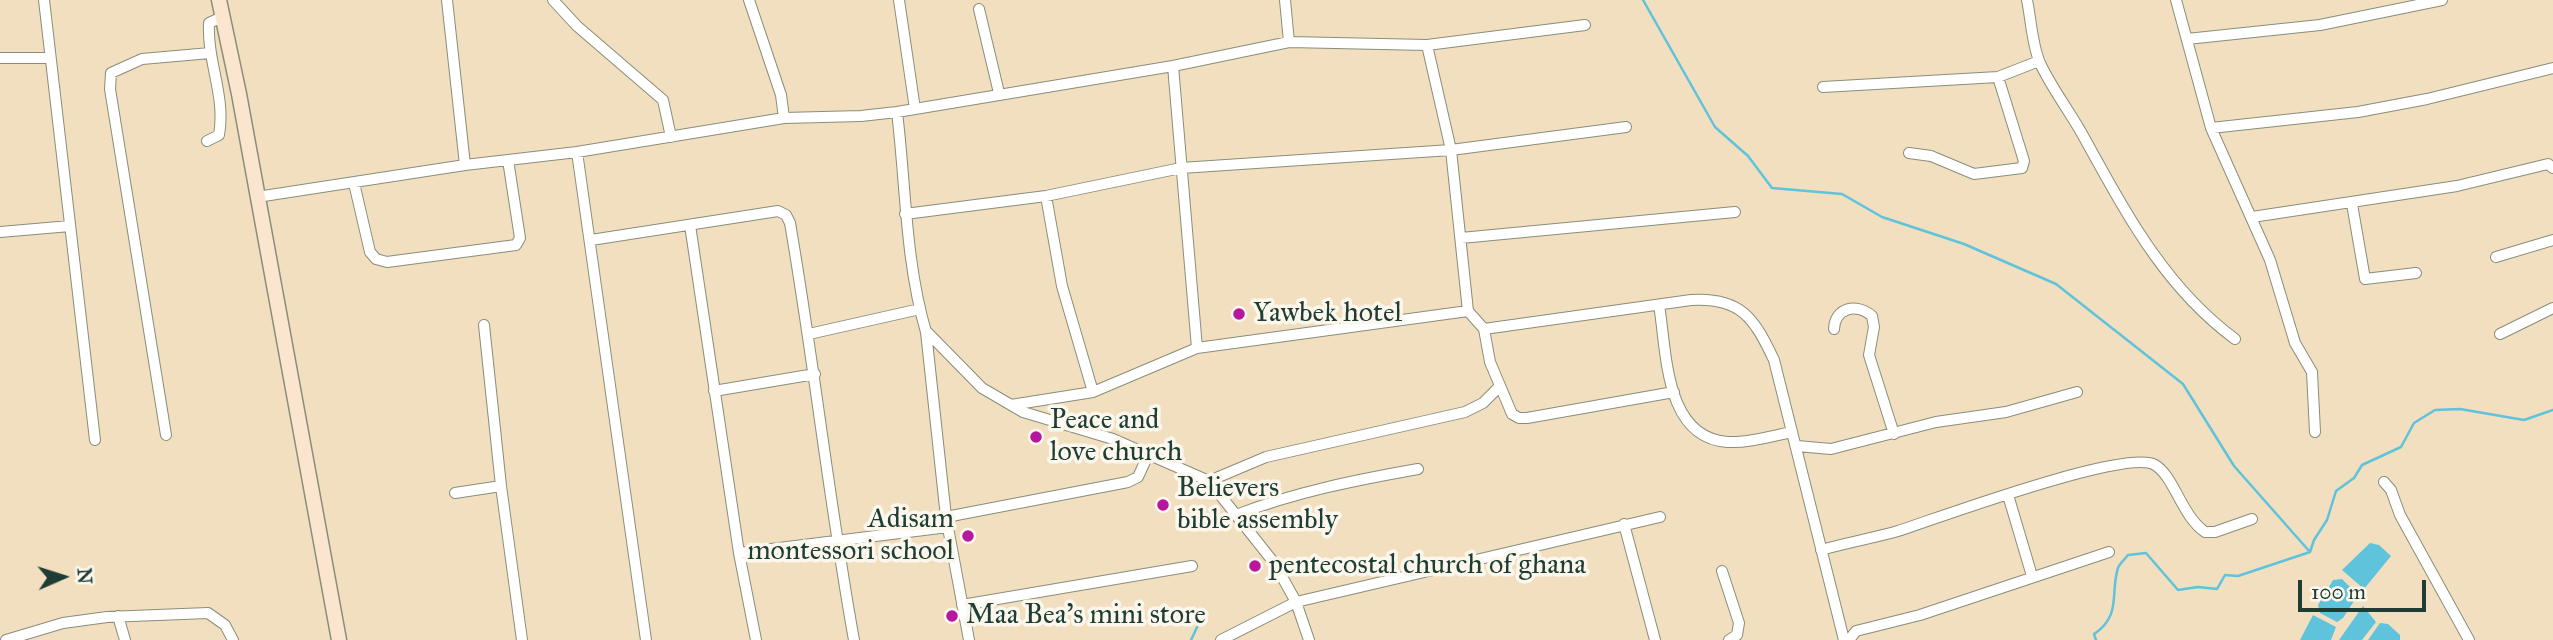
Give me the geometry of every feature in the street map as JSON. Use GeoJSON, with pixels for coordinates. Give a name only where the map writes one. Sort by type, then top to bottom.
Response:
{"type":"FeatureCollection","features":[{"type":"Feature","properties":{"kind":"street"},"geometry":{"type":"LineString","coordinates":[[44,0],[95,440]]}},
{"type":"Feature","properties":{"kind":"street"},"geometry":{"type":"LineString","coordinates":[[219,0],[239,93],[339,640]]}},
{"type":"Feature","properties":{"kind":"street"},"geometry":{"type":"LineString","coordinates":[[447,0],[465,165]]}},
{"type":"Feature","properties":{"kind":"street"},"geometry":{"type":"LineString","coordinates":[[553,0],[577,26],[663,100],[671,137]]}},
{"type":"Feature","properties":{"kind":"street"},"geometry":{"type":"LineString","coordinates":[[749,0],[778,84],[784,118]]}},
{"type":"Feature","properties":{"kind":"street"},"geometry":{"type":"LineString","coordinates":[[899,0],[915,109]]}},
{"type":"Feature","properties":{"kind":"street"},"geometry":{"type":"LineString","coordinates":[[1285,0],[1289,42]]}},
{"type":"Feature","properties":{"kind":"street"},"geometry":{"type":"LineString","coordinates":[[2027,0],[2039,61],[2103,171],[2117,201],[2150,250],[2204,314],[2235,338]]}},
{"type":"Feature","properties":{"kind":"street"},"geometry":{"type":"LineString","coordinates":[[2176,0],[2211,128],[2270,260],[2295,344],[2312,372],[2315,432]]}},
{"type":"Feature","properties":{"kind":"street"},"geometry":{"type":"LineString","coordinates":[[2187,39],[2320,25],[2442,0]]}},
{"type":"Feature","properties":{"kind":"street"},"geometry":{"type":"LineString","coordinates":[[979,9],[999,93]]}},
{"type":"Feature","properties":{"kind":"street"},"geometry":{"type":"LineString","coordinates":[[207,141],[219,135],[222,99],[210,53],[209,23],[222,17]]}},
{"type":"Feature","properties":{"kind":"street"},"geometry":{"type":"LineString","coordinates":[[257,197],[465,165],[577,152],[784,118],[898,112],[1173,66],[1289,42],[1427,45],[1585,25]]}},
{"type":"Feature","properties":{"kind":"street"},"geometry":{"type":"LineString","coordinates":[[1427,45],[1451,150],[1468,311],[1484,328],[1490,362],[1512,414],[1519,418],[1674,392]]}},
{"type":"Feature","properties":{"kind":"street"},"geometry":{"type":"LineString","coordinates":[[166,435],[110,89],[111,73],[142,59],[210,53]]}},
{"type":"Feature","properties":{"kind":"street"},"geometry":{"type":"LineString","coordinates":[[0,58],[50,58]]}},
{"type":"Feature","properties":{"kind":"street"},"geometry":{"type":"LineString","coordinates":[[1824,87],[1998,77],[2039,61]]}},
{"type":"Feature","properties":{"kind":"street"},"geometry":{"type":"LineString","coordinates":[[1173,66],[1197,348]]}},
{"type":"Feature","properties":{"kind":"street"},"geometry":{"type":"LineString","coordinates":[[2211,128],[2399,104],[2553,68]]}},
{"type":"Feature","properties":{"kind":"street"},"geometry":{"type":"LineString","coordinates":[[1909,153],[1931,156],[1974,174],[2022,168],[2024,161],[1998,77]]}},
{"type":"Feature","properties":{"kind":"street"},"geometry":{"type":"LineString","coordinates":[[222,99],[239,93]]}},
{"type":"Feature","properties":{"kind":"street"},"geometry":{"type":"LineString","coordinates":[[898,112],[905,214],[926,332],[947,522],[970,640]]}},
{"type":"Feature","properties":{"kind":"street"},"geometry":{"type":"LineString","coordinates":[[905,214],[1046,196],[1181,168],[1451,150],[1626,127]]}},
{"type":"Feature","properties":{"kind":"street"},"geometry":{"type":"LineString","coordinates":[[577,152],[646,640]]}},
{"type":"Feature","properties":{"kind":"street"},"geometry":{"type":"LineString","coordinates":[[354,183],[370,252],[376,259],[398,261],[516,245],[520,238],[508,160]]}},
{"type":"Feature","properties":{"kind":"street"},"geometry":{"type":"LineString","coordinates":[[2252,217],[2457,186],[2548,164],[2553,168]]}},
{"type":"Feature","properties":{"kind":"street"},"geometry":{"type":"LineString","coordinates":[[1046,196],[1062,286],[1093,392]]}},
{"type":"Feature","properties":{"kind":"street"},"geometry":{"type":"LineString","coordinates":[[2352,204],[2365,279],[2416,273]]}},
{"type":"Feature","properties":{"kind":"street"},"geometry":{"type":"LineString","coordinates":[[591,240],[778,211],[786,215],[809,334],[836,540],[854,640]]}},
{"type":"Feature","properties":{"kind":"street"},"geometry":{"type":"LineString","coordinates":[[1461,238],[1735,212]]}},
{"type":"Feature","properties":{"kind":"street"},"geometry":{"type":"LineString","coordinates":[[690,225],[739,553],[756,640]]}},
{"type":"Feature","properties":{"kind":"street"},"geometry":{"type":"LineString","coordinates":[[0,232],[70,226]]}},
{"type":"Feature","properties":{"kind":"street"},"geometry":{"type":"LineString","coordinates":[[2496,257],[2553,240]]}},
{"type":"Feature","properties":{"kind":"street"},"geometry":{"type":"LineString","coordinates":[[1484,328],[1717,299],[1737,305],[1762,334],[1774,360],[1840,625],[1847,640],[1856,631],[1920,615],[2109,552]]}},
{"type":"Feature","properties":{"kind":"street"},"geometry":{"type":"LineString","coordinates":[[1659,305],[1674,392],[1678,408],[1689,425],[1707,437],[1728,442],[1792,432]]}},
{"type":"Feature","properties":{"kind":"street"},"geometry":{"type":"LineString","coordinates":[[1834,329],[1834,320],[1842,311],[1856,308],[1872,316],[1874,327],[1869,355],[1895,434]]}},
{"type":"Feature","properties":{"kind":"street"},"geometry":{"type":"LineString","coordinates":[[2500,334],[2553,308]]}},
{"type":"Feature","properties":{"kind":"street"},"geometry":{"type":"LineString","coordinates":[[809,334],[920,309]]}},
{"type":"Feature","properties":{"kind":"street"},"geometry":{"type":"LineString","coordinates":[[1011,405],[1093,392],[1197,348],[1468,311]]}},
{"type":"Feature","properties":{"kind":"street"},"geometry":{"type":"LineString","coordinates":[[484,325],[501,486],[522,640]]}},
{"type":"Feature","properties":{"kind":"street"},"geometry":{"type":"LineString","coordinates":[[926,332],[962,371],[982,388],[1011,405],[1044,420],[1149,453],[1209,481],[1275,564],[1296,602],[1309,640]]}},
{"type":"Feature","properties":{"kind":"street"},"geometry":{"type":"LineString","coordinates":[[715,391],[815,374]]}},
{"type":"Feature","properties":{"kind":"street"},"geometry":{"type":"LineString","coordinates":[[1209,481],[1266,457],[1465,412],[1483,403],[1499,387]]}},
{"type":"Feature","properties":{"kind":"street"},"geometry":{"type":"LineString","coordinates":[[1797,446],[1831,449],[1936,422],[2006,412],[2077,392]]}},
{"type":"Feature","properties":{"kind":"street"},"geometry":{"type":"LineString","coordinates":[[739,553],[947,522],[1128,482],[1138,477],[1149,453]]}},
{"type":"Feature","properties":{"kind":"street"},"geometry":{"type":"LineString","coordinates":[[1821,550],[1895,532],[2105,466],[2145,462],[2154,464],[2164,474],[2181,505],[2205,532],[2216,533],[2252,519]]}},
{"type":"Feature","properties":{"kind":"street"},"geometry":{"type":"LineString","coordinates":[[1236,514],[1271,501],[1339,483],[1418,469]]}},
{"type":"Feature","properties":{"kind":"street"},"geometry":{"type":"LineString","coordinates":[[2384,482],[2469,640]]}},
{"type":"Feature","properties":{"kind":"street"},"geometry":{"type":"LineString","coordinates":[[455,493],[501,486]]}},
{"type":"Feature","properties":{"kind":"street"},"geometry":{"type":"LineString","coordinates":[[2008,495],[2032,576]]}},
{"type":"Feature","properties":{"kind":"street"},"geometry":{"type":"LineString","coordinates":[[1221,640],[1296,602],[1660,517]]}},
{"type":"Feature","properties":{"kind":"street"},"geometry":{"type":"LineString","coordinates":[[1624,524],[1656,640]]}},
{"type":"Feature","properties":{"kind":"street"},"geometry":{"type":"LineString","coordinates":[[962,605],[1192,566]]}},
{"type":"Feature","properties":{"kind":"street"},"geometry":{"type":"LineString","coordinates":[[1722,571],[1739,623],[1737,635],[1729,640]]}},
{"type":"Feature","properties":{"kind":"street"},"geometry":{"type":"LineString","coordinates":[[0,630],[4,640],[63,623],[118,616],[208,613],[225,625],[233,640]]}},
{"type":"Feature","properties":{"kind":"street"},"geometry":{"type":"LineString","coordinates":[[118,616],[125,640]]}},
{"type":"Feature","properties":{"kind":"street"},"geometry":{"type":"LineString","coordinates":[[1840,625],[1856,631]]}},
{"type":"Feature","properties":{"kind":"water"},"geometry":{"type":"Polygon","coordinates":[[[2370,543],[2379,545],[2391,556],[2364,589],[2342,570],[2370,543]]]}},
{"type":"Feature","properties":{"kind":"water"},"geometry":{"type":"Polygon","coordinates":[[[2342,579],[2358,595],[2343,618],[2337,622],[2320,613],[2318,605],[2333,580],[2342,579]]]}},
{"type":"Feature","properties":{"kind":"water"},"geometry":{"type":"Polygon","coordinates":[[[2363,606],[2376,622],[2362,640],[2339,640],[2363,606]]]}},
{"type":"Feature","properties":{"kind":"water"},"geometry":{"type":"Polygon","coordinates":[[[2313,615],[2336,627],[2331,640],[2300,640],[2313,615]]]}},
{"type":"Feature","properties":{"kind":"water"},"geometry":{"type":"Polygon","coordinates":[[[2380,623],[2388,624],[2400,635],[2400,640],[2368,640],[2380,623]]]}},
{"type":"Feature","properties":{"kind":"waterway"},"geometry":{"type":"LineString","coordinates":[[1643,0],[1715,127],[1748,156],[1772,188],[1842,194],[1882,217],[1964,244],[2056,284],[2183,384],[2234,466],[2310,552]]}},
{"type":"Feature","properties":{"kind":"waterway"},"geometry":{"type":"LineString","coordinates":[[2096,640],[2094,634],[2103,627],[2112,612],[2118,568],[2128,555],[2146,553],[2178,590],[2198,587],[2217,589],[2225,575],[2238,576],[2310,552],[2327,520],[2336,491],[2354,478],[2362,465],[2401,447],[2414,423],[2435,410],[2460,409],[2524,420],[2553,410]]}},
{"type":"Feature","properties":{"kind":"waterway"},"geometry":{"type":"LineString","coordinates":[[1191,640],[1201,619]]}},
{"type":"Feature","properties":{"kind":"place","name":"Yawbek hotel"},"geometry":{"type":"Point","coordinates":[1239,314]}},
{"type":"Feature","properties":{"kind":"place","name":"Peace and love church"},"geometry":{"type":"Point","coordinates":[1036,437]}},
{"type":"Feature","properties":{"kind":"place","name":"Believers bible assembly"},"geometry":{"type":"Point","coordinates":[1163,505]}},
{"type":"Feature","properties":{"kind":"place","name":"Adisam montessori school"},"geometry":{"type":"Point","coordinates":[968,536]}},
{"type":"Feature","properties":{"kind":"place","name":"pentecostal church of ghana"},"geometry":{"type":"Point","coordinates":[1255,566]}},
{"type":"Feature","properties":{"kind":"place","name":"Maa Bea's mini store"},"geometry":{"type":"Point","coordinates":[952,616]}}]}
